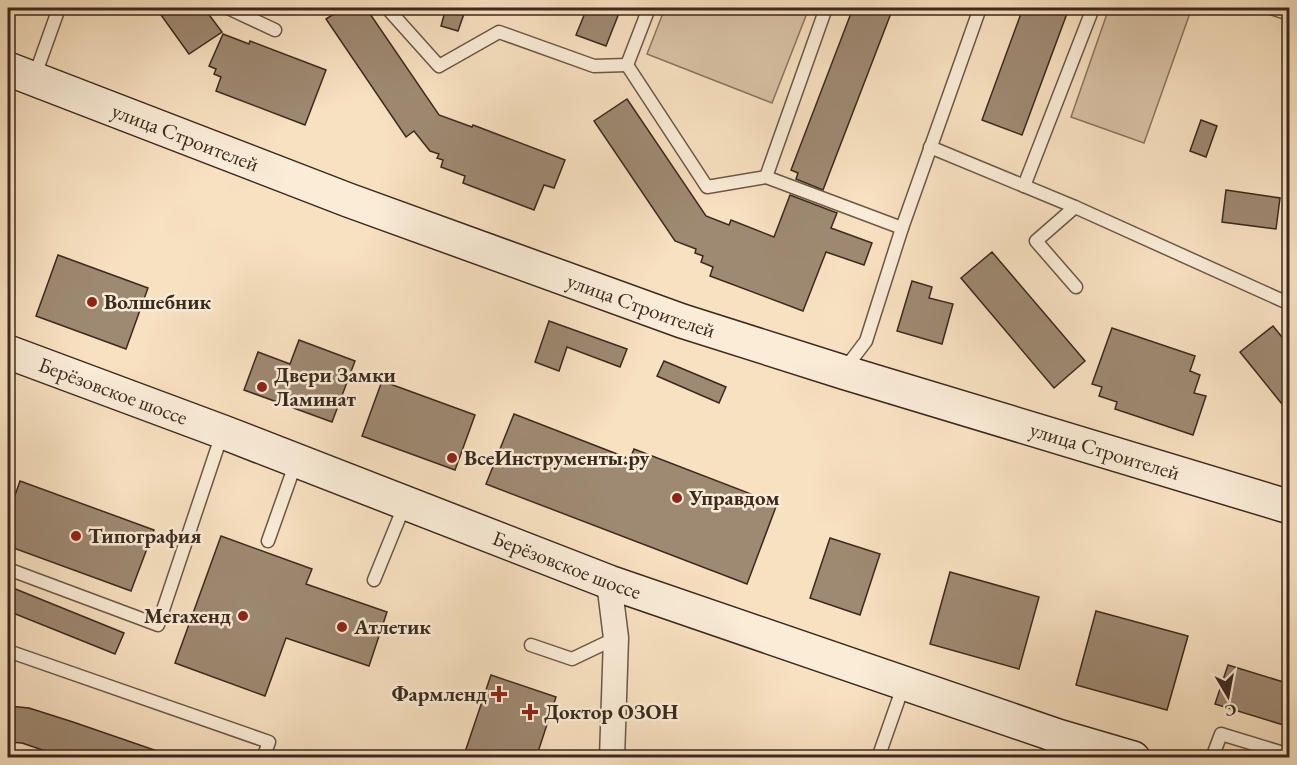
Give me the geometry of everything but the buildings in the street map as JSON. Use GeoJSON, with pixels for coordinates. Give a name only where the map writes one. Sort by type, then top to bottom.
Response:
{"type":"FeatureCollection","features":[{"type":"Feature","properties":{"kind":"main road","name":"улица Строителей"},"geometry":{"type":"LineString","coordinates":[[20,74],[404,220],[682,321],[1290,507]]}},
{"type":"Feature","properties":{"kind":"main road","name":"Берёзовское шоссе"},"geometry":{"type":"LineString","coordinates":[[8,352],[223,432],[609,582],[905,683],[1057,741],[1133,758]]}},
{"type":"Feature","properties":{"kind":"street"},"geometry":{"type":"LineString","coordinates":[[609,582],[616,638],[612,758]]}},
{"type":"Feature","properties":{"kind":"lane"},"geometry":{"type":"LineString","coordinates":[[20,74],[59,8]]}},
{"type":"Feature","properties":{"kind":"lane"},"geometry":{"type":"LineString","coordinates":[[228,8],[275,30]]}},
{"type":"Feature","properties":{"kind":"lane"},"geometry":{"type":"LineString","coordinates":[[387,8],[439,66],[499,32],[594,66],[627,65]]}},
{"type":"Feature","properties":{"kind":"lane"},"geometry":{"type":"LineString","coordinates":[[627,65],[649,8]]}},
{"type":"Feature","properties":{"kind":"lane"},"geometry":{"type":"LineString","coordinates":[[766,177],[826,8]]}},
{"type":"Feature","properties":{"kind":"lane"},"geometry":{"type":"LineString","coordinates":[[843,372],[866,341],[902,228],[980,8]]}},
{"type":"Feature","properties":{"kind":"lane"},"geometry":{"type":"LineString","coordinates":[[1024,186],[1093,8]]}},
{"type":"Feature","properties":{"kind":"lane"},"geometry":{"type":"LineString","coordinates":[[1271,8],[1283,12],[1290,8]]}},
{"type":"Feature","properties":{"kind":"lane"},"geometry":{"type":"LineString","coordinates":[[627,65],[707,187],[766,177],[902,228]]}},
{"type":"Feature","properties":{"kind":"lane"},"geometry":{"type":"LineString","coordinates":[[930,147],[1075,207],[1290,304]]}},
{"type":"Feature","properties":{"kind":"lane"},"geometry":{"type":"LineString","coordinates":[[1075,207],[1036,241],[1076,287]]}},
{"type":"Feature","properties":{"kind":"lane"},"geometry":{"type":"LineString","coordinates":[[8,569],[158,625],[223,432]]}},
{"type":"Feature","properties":{"kind":"lane"},"geometry":{"type":"LineString","coordinates":[[268,542],[297,461]]}},
{"type":"Feature","properties":{"kind":"lane"},"geometry":{"type":"LineString","coordinates":[[374,580],[406,503]]}},
{"type":"Feature","properties":{"kind":"lane"},"geometry":{"type":"LineString","coordinates":[[531,645],[572,659],[616,638]]}},
{"type":"Feature","properties":{"kind":"lane"},"geometry":{"type":"LineString","coordinates":[[8,651],[269,742],[263,758]]}},
{"type":"Feature","properties":{"kind":"lane"},"geometry":{"type":"LineString","coordinates":[[878,758],[905,683]]}},
{"type":"Feature","properties":{"kind":"lane"},"geometry":{"type":"LineString","coordinates":[[1212,758],[1221,734],[1290,754]]}},
{"type":"Feature","properties":{"kind":"shaded area"},"geometry":{"type":"Polygon","coordinates":[[[665,8],[809,8],[772,103],[647,54],[665,8]]]}},
{"type":"Feature","properties":{"kind":"shaded area"},"geometry":{"type":"Polygon","coordinates":[[[1109,8],[1175,8],[1190,13],[1144,143],[1071,117],[1109,8]]]}},
{"type":"Feature","properties":{"kind":"place","name":"Волшебник"},"geometry":{"type":"Point","coordinates":[92,302]}},
{"type":"Feature","properties":{"kind":"place","name":"Двери Замки Ламинат"},"geometry":{"type":"Point","coordinates":[262,387]}},
{"type":"Feature","properties":{"kind":"place","name":"ВсеИнструменты.ру"},"geometry":{"type":"Point","coordinates":[452,458]}},
{"type":"Feature","properties":{"kind":"place","name":"Управдом"},"geometry":{"type":"Point","coordinates":[677,498]}},
{"type":"Feature","properties":{"kind":"place","name":"Типография"},"geometry":{"type":"Point","coordinates":[76,536]}},
{"type":"Feature","properties":{"kind":"place","name":"Мегахенд"},"geometry":{"type":"Point","coordinates":[243,616]}},
{"type":"Feature","properties":{"kind":"place","name":"Атлетик"},"geometry":{"type":"Point","coordinates":[342,627]}},
{"type":"Feature","properties":{"kind":"place","name":"Фармленд"},"geometry":{"type":"Point","coordinates":[499,694]}},
{"type":"Feature","properties":{"kind":"place","name":"Доктор ОЗОН"},"geometry":{"type":"Point","coordinates":[530,712]}}]}
